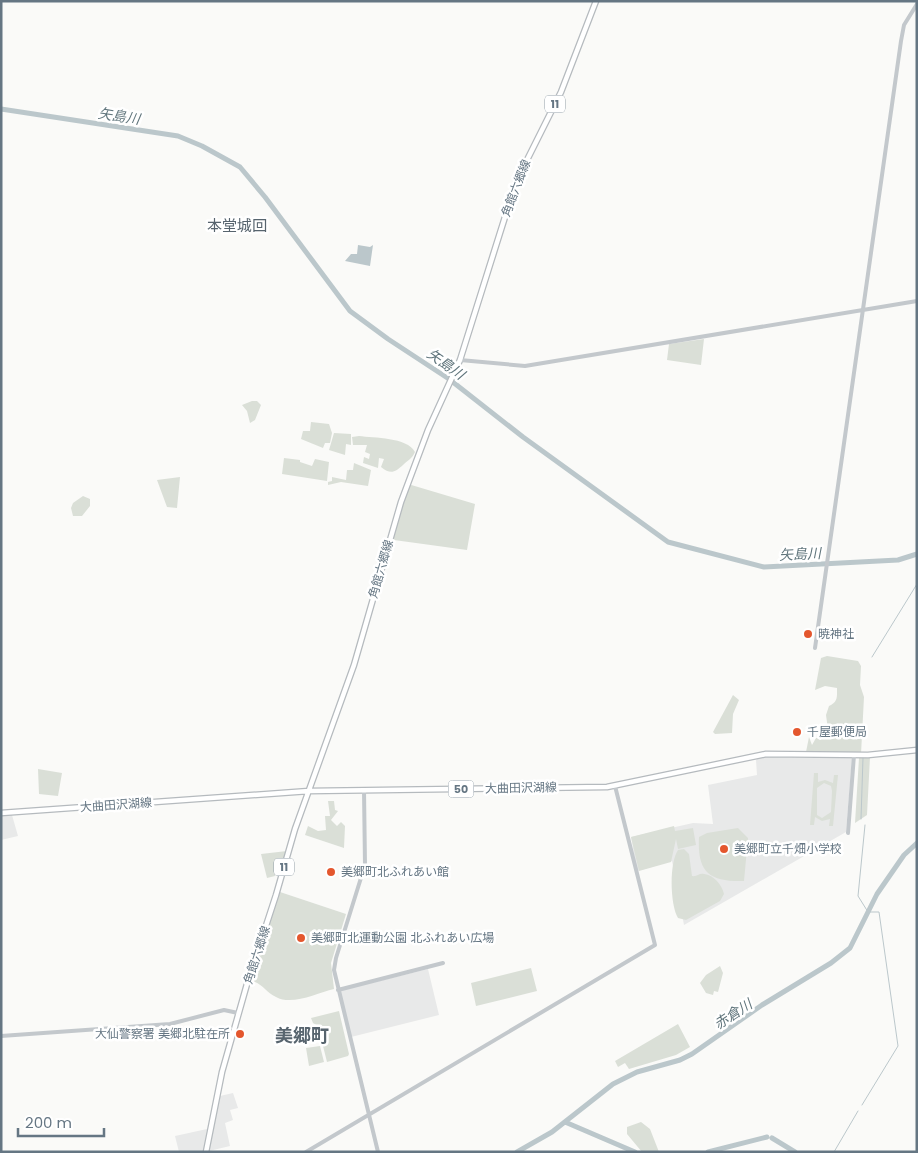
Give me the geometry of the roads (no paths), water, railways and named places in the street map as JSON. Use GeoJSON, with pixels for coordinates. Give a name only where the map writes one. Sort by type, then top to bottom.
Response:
{"type":"FeatureCollection","features":[{"type":"Feature","properties":{"kind":"main road","name":"角館六郷線"},"geometry":{"type":"LineString","coordinates":[[206,1152],[222,1072],[238,1013],[309,791],[354,665],[401,502],[428,430],[460,360],[516,182],[561,92],[596,1]]}},
{"type":"Feature","properties":{"kind":"main road","name":"大曲田沢湖線"},"geometry":{"type":"LineString","coordinates":[[1,813],[309,791],[616,786],[766,754],[854,755],[917,750]]}},
{"type":"Feature","properties":{"kind":"street"},"geometry":{"type":"LineString","coordinates":[[815,648],[901,41],[904,24],[917,4]]}},
{"type":"Feature","properties":{"kind":"street"},"geometry":{"type":"LineString","coordinates":[[460,360],[525,366],[917,301]]}},
{"type":"Feature","properties":{"kind":"street"},"geometry":{"type":"LineString","coordinates":[[848,832],[854,755]]}},
{"type":"Feature","properties":{"kind":"street"},"geometry":{"type":"LineString","coordinates":[[306,1152],[655,945],[616,786]]}},
{"type":"Feature","properties":{"kind":"street"},"geometry":{"type":"LineString","coordinates":[[364,790],[365,865],[334,970],[378,1152]]}},
{"type":"Feature","properties":{"kind":"street"},"geometry":{"type":"LineString","coordinates":[[338,990],[443,963]]}},
{"type":"Feature","properties":{"kind":"street"},"geometry":{"type":"LineString","coordinates":[[1,1036],[170,1024],[224,1010],[238,1013]]}},
{"type":"Feature","properties":{"kind":"waterway","name":"矢島川"},"geometry":{"type":"LineString","coordinates":[[1,109],[178,136],[202,146],[240,167],[265,197],[350,311],[388,339],[449,379],[523,437],[668,542],[764,567],[898,560],[917,554]]}},
{"type":"Feature","properties":{"kind":"waterway"},"geometry":{"type":"LineString","coordinates":[[872,657],[917,584]]}},
{"type":"Feature","properties":{"kind":"waterway"},"geometry":{"type":"LineString","coordinates":[[861,819],[863,758]]}},
{"type":"Feature","properties":{"kind":"waterway"},"geometry":{"type":"LineString","coordinates":[[862,1105],[898,1046],[879,912],[868,912],[858,896],[865,825]]}},
{"type":"Feature","properties":{"kind":"waterway","name":"赤倉川"},"geometry":{"type":"LineString","coordinates":[[517,1152],[552,1132],[613,1084],[637,1072],[680,1060],[692,1054],[762,1005],[831,963],[850,948],[877,894],[904,855],[917,843]]}},
{"type":"Feature","properties":{"kind":"waterway"},"geometry":{"type":"LineString","coordinates":[[834,1152],[858,1111]]}},
{"type":"Feature","properties":{"kind":"waterway"},"geometry":{"type":"LineString","coordinates":[[565,1122],[635,1152]]}},
{"type":"Feature","properties":{"kind":"waterway"},"geometry":{"type":"LineString","coordinates":[[708,1152],[767,1137]]}},
{"type":"Feature","properties":{"kind":"waterway"},"geometry":{"type":"LineString","coordinates":[[772,1138],[795,1152]]}},
{"type":"Feature","properties":{"kind":"place","name":"暁神社"},"geometry":{"type":"Point","coordinates":[808,634]}},
{"type":"Feature","properties":{"kind":"place","name":"千屋郵便局"},"geometry":{"type":"Point","coordinates":[797,732]}},
{"type":"Feature","properties":{"kind":"place","name":"美郷町立千畑小学校"},"geometry":{"type":"Point","coordinates":[724,849]}},
{"type":"Feature","properties":{"kind":"place","name":"美郷町北ふれあい館"},"geometry":{"type":"Point","coordinates":[331,872]}},
{"type":"Feature","properties":{"kind":"place","name":"美郷町北運動公園 北ふれあい広場"},"geometry":{"type":"Point","coordinates":[301,938]}},
{"type":"Feature","properties":{"kind":"place","name":"大仙警察署 美郷北駐在所"},"geometry":{"type":"Point","coordinates":[240,1034]}},
{"type":"Feature","properties":{"kind":"district","name":"本堂城回"},"geometry":{"type":"Point","coordinates":[237,226]}},
{"type":"Feature","properties":{"kind":"district","name":"美郷町"},"geometry":{"type":"Point","coordinates":[302,1036]}}]}
